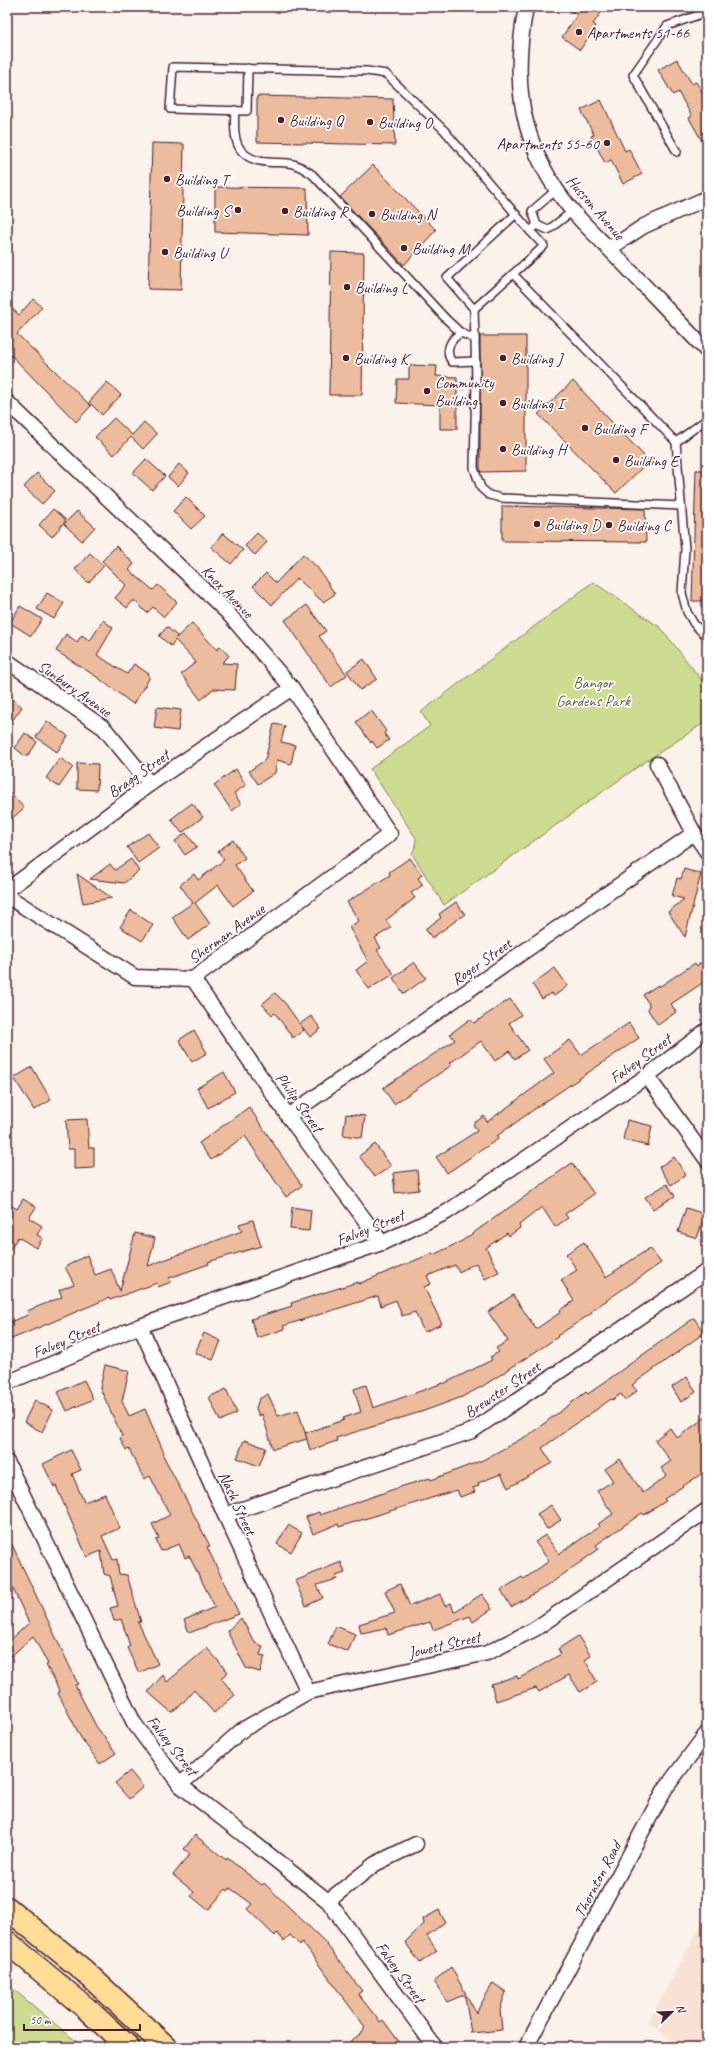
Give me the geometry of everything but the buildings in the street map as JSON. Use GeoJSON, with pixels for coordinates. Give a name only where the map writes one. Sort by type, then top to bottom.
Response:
{"type":"FeatureCollection","features":[{"type":"Feature","properties":{"kind":"highway"},"geometry":{"type":"LineString","coordinates":[[7,1908],[83,1970],[166,2047]]}},
{"type":"Feature","properties":{"kind":"highway"},"geometry":{"type":"LineString","coordinates":[[7,1942],[87,2009],[128,2047]]}},
{"type":"Feature","properties":{"kind":"street","name":"Husson Avenue"},"geometry":{"type":"LineString","coordinates":[[526,7],[521,35],[518,71],[522,102],[528,132],[556,190],[573,211],[707,351]]}},
{"type":"Feature","properties":{"kind":"street"},"geometry":{"type":"LineString","coordinates":[[609,249],[644,226],[707,198]]}},
{"type":"Feature","properties":{"kind":"street","name":"Knox Avenue"},"geometry":{"type":"LineString","coordinates":[[7,402],[227,612],[292,688],[390,834]]}},
{"type":"Feature","properties":{"kind":"street","name":"Sunbury Avenue"},"geometry":{"type":"LineString","coordinates":[[7,661],[104,728],[150,784]]}},
{"type":"Feature","properties":{"kind":"street","name":"Bragg Street"},"geometry":{"type":"LineString","coordinates":[[7,890],[150,784],[292,688]]}},
{"type":"Feature","properties":{"kind":"street"},"geometry":{"type":"LineString","coordinates":[[657,764],[694,833],[707,852]]}},
{"type":"Feature","properties":{"kind":"street","name":"Roger Street"},"geometry":{"type":"LineString","coordinates":[[288,1116],[694,833]]}},
{"type":"Feature","properties":{"kind":"street","name":"Sherman Avenue"},"geometry":{"type":"LineString","coordinates":[[7,896],[135,977],[193,979],[390,834]]}},
{"type":"Feature","properties":{"kind":"street","name":"Philip Street"},"geometry":{"type":"LineString","coordinates":[[193,979],[288,1116],[382,1243]]}},
{"type":"Feature","properties":{"kind":"street","name":"Falvey Street"},"geometry":{"type":"LineString","coordinates":[[7,1384],[140,1326],[382,1243],[447,1212],[647,1076],[707,1030]]}},
{"type":"Feature","properties":{"kind":"street"},"geometry":{"type":"LineString","coordinates":[[647,1076],[707,1160]]}},
{"type":"Feature","properties":{"kind":"street","name":"Brewster Street"},"geometry":{"type":"LineString","coordinates":[[225,1515],[472,1431],[707,1271]]}},
{"type":"Feature","properties":{"kind":"street","name":"Nash Street"},"geometry":{"type":"LineString","coordinates":[[140,1326],[225,1515],[308,1692]]}},
{"type":"Feature","properties":{"kind":"street","name":"Falvey Street"},"geometry":{"type":"LineString","coordinates":[[7,1462],[134,1723],[180,1784],[328,1901],[435,2047]]}},
{"type":"Feature","properties":{"kind":"street","name":"Jowett Street"},"geometry":{"type":"LineString","coordinates":[[180,1784],[242,1730],[308,1692],[487,1653],[535,1629],[707,1510]]}},
{"type":"Feature","properties":{"kind":"street","name":"Thornton Road"},"geometry":{"type":"LineString","coordinates":[[526,2047],[665,1789],[707,1734]]}},
{"type":"Feature","properties":{"kind":"street"},"geometry":{"type":"LineString","coordinates":[[328,1901],[375,1864],[416,1844]]}},
{"type":"Feature","properties":{"kind":"lane"},"geometry":{"type":"LineString","coordinates":[[676,152],[633,75],[667,26],[707,12]]}},
{"type":"Feature","properties":{"kind":"lane"},"geometry":{"type":"LineString","coordinates":[[248,68],[247,111],[170,109],[173,67],[248,68],[367,71],[386,74],[444,130],[544,246],[474,309]]}},
{"type":"Feature","properties":{"kind":"lane"},"geometry":{"type":"LineString","coordinates":[[235,110],[234,132],[238,146],[244,155],[252,159],[266,162],[289,163],[303,168],[313,174],[461,333],[475,339]]}},
{"type":"Feature","properties":{"kind":"lane"},"geometry":{"type":"LineString","coordinates":[[556,190],[532,211],[537,225],[548,230],[573,211]]}},
{"type":"Feature","properties":{"kind":"lane"},"geometry":{"type":"LineString","coordinates":[[516,214],[447,278],[474,309],[476,361],[474,468],[481,488],[489,495],[500,498],[681,506]]}},
{"type":"Feature","properties":{"kind":"lane"},"geometry":{"type":"LineString","coordinates":[[530,231],[537,225]]}},
{"type":"Feature","properties":{"kind":"lane"},"geometry":{"type":"LineString","coordinates":[[513,274],[676,442],[685,549],[682,593],[687,612],[694,624],[705,633]]}},
{"type":"Feature","properties":{"kind":"lane"},"geometry":{"type":"LineString","coordinates":[[461,333],[451,342],[448,349],[449,357],[452,362],[476,361]]}},
{"type":"Feature","properties":{"kind":"lane"},"geometry":{"type":"LineString","coordinates":[[676,442],[707,419]]}},
{"type":"Feature","properties":{"kind":"shaded area"},"geometry":{"type":"Polygon","coordinates":[[[707,1914],[707,2047],[681,2047],[648,2022],[707,1914]]]}},
{"type":"Feature","properties":{"kind":"green space","name":"Bangor Gardens Park"},"geometry":{"type":"Polygon","coordinates":[[[593,582],[661,628],[707,687],[707,721],[636,768],[444,905],[412,854],[415,847],[416,838],[370,769],[430,726],[421,712],[593,582]]]}},
{"type":"Feature","properties":{"kind":"green space"},"geometry":{"type":"Polygon","coordinates":[[[7,1984],[83,2047],[7,2047],[7,1984]]]}},
{"type":"Feature","properties":{"kind":"place","name":"Apartments 51-66"},"geometry":{"type":"Point","coordinates":[579,32]}},
{"type":"Feature","properties":{"kind":"place","name":"Building Q"},"geometry":{"type":"Point","coordinates":[281,120]}},
{"type":"Feature","properties":{"kind":"place","name":"Building O"},"geometry":{"type":"Point","coordinates":[370,122]}},
{"type":"Feature","properties":{"kind":"place","name":"Apartments 55-60"},"geometry":{"type":"Point","coordinates":[607,143]}},
{"type":"Feature","properties":{"kind":"place","name":"Building T"},"geometry":{"type":"Point","coordinates":[167,179]}},
{"type":"Feature","properties":{"kind":"place","name":"Building S"},"geometry":{"type":"Point","coordinates":[238,210]}},
{"type":"Feature","properties":{"kind":"place","name":"Building R"},"geometry":{"type":"Point","coordinates":[285,211]}},
{"type":"Feature","properties":{"kind":"place","name":"Building N"},"geometry":{"type":"Point","coordinates":[372,214]}},
{"type":"Feature","properties":{"kind":"place","name":"Building M"},"geometry":{"type":"Point","coordinates":[404,248]}},
{"type":"Feature","properties":{"kind":"place","name":"Building U"},"geometry":{"type":"Point","coordinates":[165,252]}},
{"type":"Feature","properties":{"kind":"place","name":"Building L"},"geometry":{"type":"Point","coordinates":[347,287]}},
{"type":"Feature","properties":{"kind":"place","name":"Building K"},"geometry":{"type":"Point","coordinates":[346,358]}},
{"type":"Feature","properties":{"kind":"place","name":"Building J"},"geometry":{"type":"Point","coordinates":[503,358]}},
{"type":"Feature","properties":{"kind":"place","name":"Community Building"},"geometry":{"type":"Point","coordinates":[427,391]}},
{"type":"Feature","properties":{"kind":"place","name":"Building I"},"geometry":{"type":"Point","coordinates":[503,403]}},
{"type":"Feature","properties":{"kind":"place","name":"Building F"},"geometry":{"type":"Point","coordinates":[585,428]}},
{"type":"Feature","properties":{"kind":"place","name":"Building H"},"geometry":{"type":"Point","coordinates":[503,449]}},
{"type":"Feature","properties":{"kind":"place","name":"Building E"},"geometry":{"type":"Point","coordinates":[616,460]}},
{"type":"Feature","properties":{"kind":"place","name":"Building D"},"geometry":{"type":"Point","coordinates":[537,524]}},
{"type":"Feature","properties":{"kind":"place","name":"Building C"},"geometry":{"type":"Point","coordinates":[609,525]}}]}
